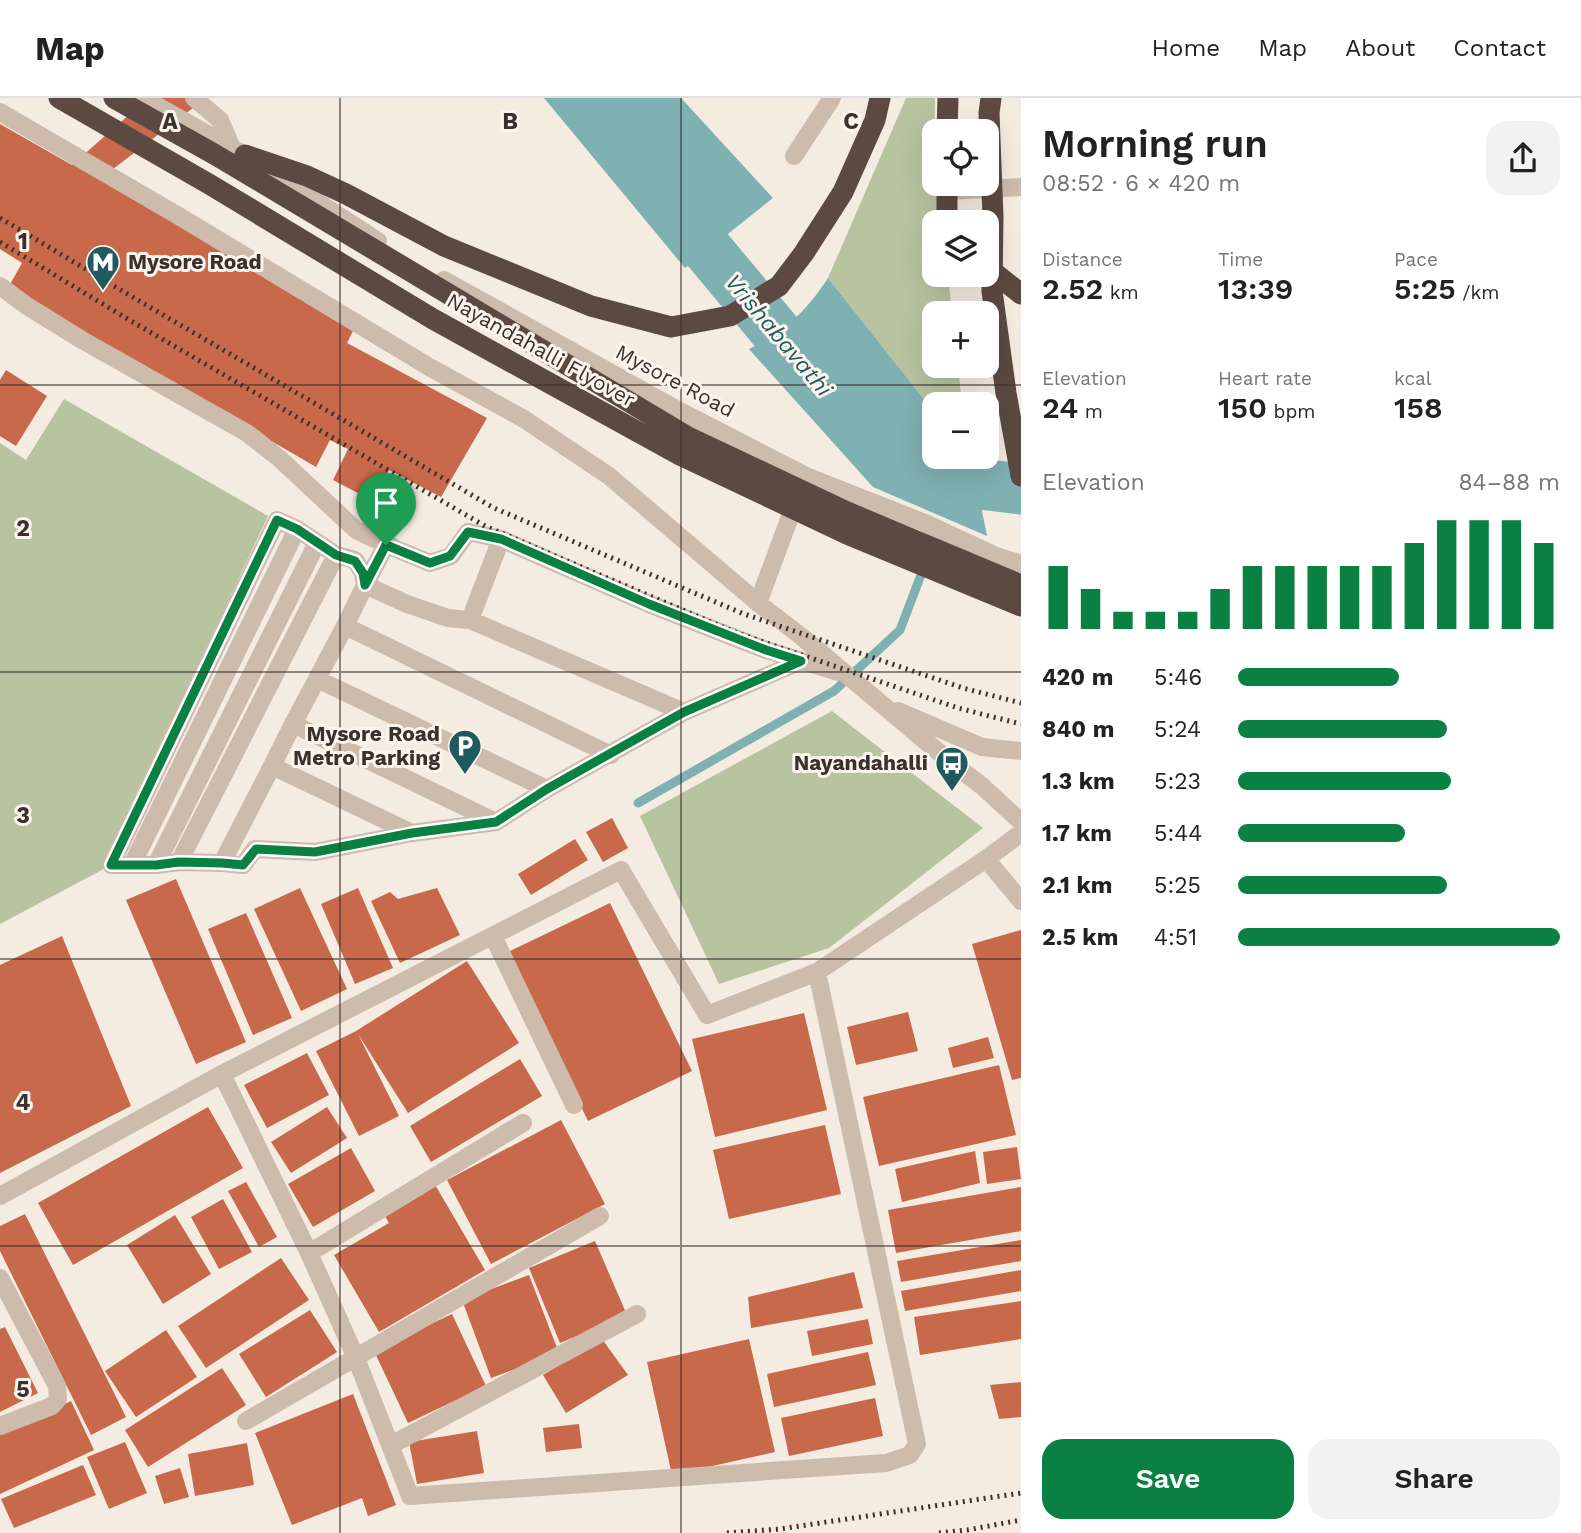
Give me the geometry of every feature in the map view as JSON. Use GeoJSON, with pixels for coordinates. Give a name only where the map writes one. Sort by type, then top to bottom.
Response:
{"type":"FeatureCollection","features":[{"type":"Feature","properties":{"kind":"highway","name":"Nayandahalli Flyover"},"geometry":{"type":"LineString","coordinates":[[59,98],[209,184],[433,319],[680,455],[847,534],[1021,606]]}},
{"type":"Feature","properties":{"kind":"highway","name":"Nayandahalli Flyover"},"geometry":{"type":"LineString","coordinates":[[114,98],[214,154],[688,437],[847,512],[1021,585]]}},
{"type":"Feature","properties":{"kind":"highway"},"geometry":{"type":"LineString","coordinates":[[239,152],[307,176],[444,246],[591,306],[671,327],[730,316],[779,286],[843,192],[875,120],[880,98]]}},
{"type":"Feature","properties":{"kind":"highway"},"geometry":{"type":"LineString","coordinates":[[947,119],[948,98]]}},
{"type":"Feature","properties":{"kind":"highway"},"geometry":{"type":"LineString","coordinates":[[991,98],[992,291],[1021,476]]}},
{"type":"Feature","properties":{"kind":"highway"},"geometry":{"type":"LineString","coordinates":[[999,277],[1021,295]]}},
{"type":"Feature","properties":{"kind":"street","name":"Mysore Road"},"geometry":{"type":"LineString","coordinates":[[143,98],[239,152],[409,260],[678,410],[806,476],[1021,564]]}},
{"type":"Feature","properties":{"kind":"street"},"geometry":{"type":"LineString","coordinates":[[194,98],[220,120],[239,152]]}},
{"type":"Feature","properties":{"kind":"street"},"geometry":{"type":"LineString","coordinates":[[794,156],[832,98]]}},
{"type":"Feature","properties":{"kind":"street"},"geometry":{"type":"LineString","coordinates":[[0,112],[431,368],[524,419],[609,476],[758,603],[982,786],[1021,822]]}},
{"type":"Feature","properties":{"kind":"street"},"geometry":{"type":"LineString","coordinates":[[999,187],[1021,187]]}},
{"type":"Feature","properties":{"kind":"street"},"geometry":{"type":"LineString","coordinates":[[0,286],[82,340],[247,433],[280,459],[356,530],[386,545],[430,563],[450,556],[468,532],[501,539],[649,604],[766,650],[845,674]]}},
{"type":"Feature","properties":{"kind":"street"},"geometry":{"type":"LineString","coordinates":[[758,603],[806,476]]}},
{"type":"Feature","properties":{"kind":"street"},"geometry":{"type":"LineString","coordinates":[[365,585],[363,573],[355,561],[336,555],[297,529],[132,865],[179,862],[243,865],[256,849],[315,852],[412,833],[496,822],[547,789],[684,712],[801,661]]}},
{"type":"Feature","properties":{"kind":"street"},"geometry":{"type":"LineString","coordinates":[[470,620],[501,539]]}},
{"type":"Feature","properties":{"kind":"street"},"geometry":{"type":"LineString","coordinates":[[156,865],[317,543]]}},
{"type":"Feature","properties":{"kind":"street"},"geometry":{"type":"LineString","coordinates":[[222,863],[386,545]]}},
{"type":"Feature","properties":{"kind":"street"},"geometry":{"type":"LineString","coordinates":[[179,862],[336,555]]}},
{"type":"Feature","properties":{"kind":"street"},"geometry":{"type":"LineString","coordinates":[[365,585],[407,604],[448,618],[470,620],[684,712]]}},
{"type":"Feature","properties":{"kind":"street"},"geometry":{"type":"LineString","coordinates":[[345,626],[611,755]]}},
{"type":"Feature","properties":{"kind":"street"},"geometry":{"type":"LineString","coordinates":[[317,679],[547,789]]}},
{"type":"Feature","properties":{"kind":"street"},"geometry":{"type":"LineString","coordinates":[[879,703],[982,747],[1021,751]]}},
{"type":"Feature","properties":{"kind":"street"},"geometry":{"type":"LineString","coordinates":[[293,724],[496,822]]}},
{"type":"Feature","properties":{"kind":"street"},"geometry":{"type":"LineString","coordinates":[[272,766],[412,833]]}},
{"type":"Feature","properties":{"kind":"street"},"geometry":{"type":"LineString","coordinates":[[0,1196],[222,1074],[621,870],[707,1015],[817,972],[1021,833]]}},
{"type":"Feature","properties":{"kind":"street"},"geometry":{"type":"LineString","coordinates":[[986,859],[1021,901]]}},
{"type":"Feature","properties":{"kind":"street"},"geometry":{"type":"LineString","coordinates":[[493,936],[573,1105]]}},
{"type":"Feature","properties":{"kind":"street"},"geometry":{"type":"LineString","coordinates":[[222,1074],[356,1358],[410,1496],[886,1463],[910,1455],[917,1444],[817,972]]}},
{"type":"Feature","properties":{"kind":"street"},"geometry":{"type":"LineString","coordinates":[[309,1254],[523,1123]]}},
{"type":"Feature","properties":{"kind":"street"},"geometry":{"type":"LineString","coordinates":[[246,1421],[600,1216]]}},
{"type":"Feature","properties":{"kind":"street"},"geometry":{"type":"LineString","coordinates":[[0,1278],[57,1386],[58,1399],[52,1406],[0,1426]]}},
{"type":"Feature","properties":{"kind":"street"},"geometry":{"type":"LineString","coordinates":[[391,1445],[637,1314]]}},
{"type":"Feature","properties":{"kind":"green space"},"geometry":{"type":"Polygon","coordinates":[[[906,98],[935,98],[935,119],[922,119],[922,196],[939,196],[941,210],[922,210],[922,287],[949,287],[951,301],[922,301],[922,378],[959,378],[961,392],[922,392],[922,397],[828,278],[906,98]]]}},
{"type":"Feature","properties":{"kind":"green space"},"geometry":{"type":"Polygon","coordinates":[[[64,399],[268,516],[102,870],[0,924],[0,443],[26,460],[64,399]]]}},
{"type":"Feature","properties":{"kind":"green space"},"geometry":{"type":"Polygon","coordinates":[[[832,711],[983,828],[829,948],[719,984],[640,816],[832,711]]]}},
{"type":"Feature","properties":{"kind":"water"},"geometry":{"type":"Polygon","coordinates":[[[544,98],[681,98],[773,198],[685,268],[544,98]]]}},
{"type":"Feature","properties":{"kind":"water"},"geometry":{"type":"Polygon","coordinates":[[[828,278],[922,397],[922,469],[973,469],[987,536],[873,487],[749,349],[794,320],[828,278]]]}},
{"type":"Feature","properties":{"kind":"building"},"geometry":{"type":"Polygon","coordinates":[[[148,98],[206,98],[100,179],[354,329],[347,343],[487,418],[441,497],[389,470],[373,501],[333,480],[348,449],[330,440],[316,467],[8,288],[22,263],[0,249],[0,124],[72,165],[148,98]]]}},
{"type":"Feature","properties":{"kind":"building"},"geometry":{"type":"Polygon","coordinates":[[[6,370],[47,396],[16,446],[0,436],[0,380],[6,370]]]}},
{"type":"Feature","properties":{"kind":"building"},"geometry":{"type":"Polygon","coordinates":[[[612,818],[628,848],[603,862],[586,832],[612,818]]]}},
{"type":"Feature","properties":{"kind":"building"},"geometry":{"type":"Polygon","coordinates":[[[575,839],[588,860],[531,895],[518,874],[575,839]]]}},
{"type":"Feature","properties":{"kind":"building"},"geometry":{"type":"Polygon","coordinates":[[[176,879],[246,1042],[196,1064],[126,900],[176,879]]]}},
{"type":"Feature","properties":{"kind":"building"},"geometry":{"type":"Polygon","coordinates":[[[300,888],[347,989],[301,1011],[254,909],[300,888]]]}},
{"type":"Feature","properties":{"kind":"building"},"geometry":{"type":"Polygon","coordinates":[[[358,888],[393,968],[355,984],[321,904],[358,888]]]}},
{"type":"Feature","properties":{"kind":"building"},"geometry":{"type":"Polygon","coordinates":[[[437,888],[460,935],[400,963],[371,901],[390,892],[398,899],[437,888]]]}},
{"type":"Feature","properties":{"kind":"building"},"geometry":{"type":"Polygon","coordinates":[[[610,903],[692,1071],[588,1121],[506,953],[610,903]]]}},
{"type":"Feature","properties":{"kind":"building"},"geometry":{"type":"Polygon","coordinates":[[[246,913],[292,1018],[253,1035],[208,929],[246,913]]]}},
{"type":"Feature","properties":{"kind":"building"},"geometry":{"type":"Polygon","coordinates":[[[1021,930],[1021,1078],[1012,1080],[972,944],[1021,930]]]}},
{"type":"Feature","properties":{"kind":"building"},"geometry":{"type":"Polygon","coordinates":[[[62,936],[131,1106],[0,1173],[0,965],[62,936]]]}},
{"type":"Feature","properties":{"kind":"building"},"geometry":{"type":"Polygon","coordinates":[[[467,961],[519,1043],[408,1113],[358,1034],[399,1116],[359,1136],[316,1051],[356,1031],[467,961]]]}},
{"type":"Feature","properties":{"kind":"building"},"geometry":{"type":"Polygon","coordinates":[[[908,1012],[918,1051],[856,1065],[847,1027],[908,1012]]]}},
{"type":"Feature","properties":{"kind":"building"},"geometry":{"type":"Polygon","coordinates":[[[804,1013],[827,1110],[715,1137],[692,1039],[804,1013]]]}},
{"type":"Feature","properties":{"kind":"building"},"geometry":{"type":"Polygon","coordinates":[[[988,1037],[994,1058],[953,1068],[948,1048],[988,1037]]]}},
{"type":"Feature","properties":{"kind":"building"},"geometry":{"type":"Polygon","coordinates":[[[307,1053],[329,1095],[267,1128],[244,1085],[307,1053]]]}},
{"type":"Feature","properties":{"kind":"building"},"geometry":{"type":"Polygon","coordinates":[[[520,1059],[542,1096],[431,1162],[410,1126],[520,1059]]]}},
{"type":"Feature","properties":{"kind":"building"},"geometry":{"type":"Polygon","coordinates":[[[999,1065],[1016,1135],[879,1166],[863,1097],[999,1065]]]}},
{"type":"Feature","properties":{"kind":"building"},"geometry":{"type":"Polygon","coordinates":[[[208,1107],[243,1168],[73,1265],[38,1203],[208,1107]]]}},
{"type":"Feature","properties":{"kind":"building"},"geometry":{"type":"Polygon","coordinates":[[[327,1107],[347,1138],[291,1173],[271,1142],[327,1107]]]}},
{"type":"Feature","properties":{"kind":"building"},"geometry":{"type":"Polygon","coordinates":[[[561,1120],[605,1204],[491,1264],[447,1180],[561,1120]]]}},
{"type":"Feature","properties":{"kind":"building"},"geometry":{"type":"Polygon","coordinates":[[[825,1125],[841,1194],[729,1219],[713,1150],[825,1125]]]}},
{"type":"Feature","properties":{"kind":"building"},"geometry":{"type":"Polygon","coordinates":[[[1017,1147],[1021,1179],[987,1184],[983,1152],[1017,1147]]]}},
{"type":"Feature","properties":{"kind":"building"},"geometry":{"type":"Polygon","coordinates":[[[351,1148],[375,1191],[313,1227],[288,1184],[351,1148]]]}},
{"type":"Feature","properties":{"kind":"building"},"geometry":{"type":"Polygon","coordinates":[[[975,1151],[980,1183],[902,1202],[895,1169],[975,1151]]]}},
{"type":"Feature","properties":{"kind":"building"},"geometry":{"type":"Polygon","coordinates":[[[246,1182],[277,1237],[259,1247],[228,1191],[246,1182]]]}},
{"type":"Feature","properties":{"kind":"building"},"geometry":{"type":"Polygon","coordinates":[[[434,1183],[485,1270],[379,1332],[334,1255],[389,1223],[383,1213],[434,1183]]]}},
{"type":"Feature","properties":{"kind":"building"},"geometry":{"type":"Polygon","coordinates":[[[1021,1187],[1021,1231],[896,1253],[888,1210],[1021,1187]]]}},
{"type":"Feature","properties":{"kind":"building"},"geometry":{"type":"Polygon","coordinates":[[[223,1199],[252,1252],[219,1269],[191,1217],[223,1199]]]}},
{"type":"Feature","properties":{"kind":"building"},"geometry":{"type":"Polygon","coordinates":[[[25,1214],[126,1417],[91,1435],[0,1251],[0,1226],[25,1214]]]}},
{"type":"Feature","properties":{"kind":"building"},"geometry":{"type":"Polygon","coordinates":[[[175,1215],[211,1274],[163,1304],[127,1245],[175,1215]]]}},
{"type":"Feature","properties":{"kind":"building"},"geometry":{"type":"Polygon","coordinates":[[[1021,1240],[1021,1261],[901,1282],[897,1261],[1021,1240]]]}},
{"type":"Feature","properties":{"kind":"building"},"geometry":{"type":"Polygon","coordinates":[[[595,1241],[627,1315],[560,1343],[529,1268],[595,1241]]]}},
{"type":"Feature","properties":{"kind":"building"},"geometry":{"type":"Polygon","coordinates":[[[281,1258],[309,1300],[206,1368],[178,1326],[281,1258]]]}},
{"type":"Feature","properties":{"kind":"building"},"geometry":{"type":"Polygon","coordinates":[[[1021,1270],[1021,1291],[905,1311],[901,1291],[1021,1270]]]}},
{"type":"Feature","properties":{"kind":"building"},"geometry":{"type":"Polygon","coordinates":[[[854,1272],[863,1308],[751,1328],[748,1297],[854,1272]]]}},
{"type":"Feature","properties":{"kind":"building"},"geometry":{"type":"Polygon","coordinates":[[[529,1275],[559,1353],[491,1378],[462,1300],[529,1275]]]}},
{"type":"Feature","properties":{"kind":"building"},"geometry":{"type":"Polygon","coordinates":[[[1021,1301],[1021,1339],[920,1355],[914,1317],[1021,1301]]]}},
{"type":"Feature","properties":{"kind":"building"},"geometry":{"type":"Polygon","coordinates":[[[310,1310],[337,1352],[266,1397],[239,1354],[310,1310]]]}},
{"type":"Feature","properties":{"kind":"building"},"geometry":{"type":"Polygon","coordinates":[[[452,1314],[486,1386],[408,1423],[374,1351],[452,1314]]]}},
{"type":"Feature","properties":{"kind":"building"},"geometry":{"type":"Polygon","coordinates":[[[868,1319],[873,1344],[812,1356],[807,1331],[868,1319]]]}},
{"type":"Feature","properties":{"kind":"building"},"geometry":{"type":"Polygon","coordinates":[[[5,1327],[38,1393],[0,1412],[0,1329],[5,1327]]]}},
{"type":"Feature","properties":{"kind":"building"},"geometry":{"type":"Polygon","coordinates":[[[166,1330],[197,1377],[136,1417],[105,1371],[166,1330]]]}},
{"type":"Feature","properties":{"kind":"building"},"geometry":{"type":"Polygon","coordinates":[[[602,1339],[628,1375],[566,1413],[543,1375],[602,1339]]]}},
{"type":"Feature","properties":{"kind":"building"},"geometry":{"type":"Polygon","coordinates":[[[749,1339],[775,1452],[672,1475],[647,1362],[749,1339]]]}},
{"type":"Feature","properties":{"kind":"building"},"geometry":{"type":"Polygon","coordinates":[[[868,1352],[876,1385],[774,1407],[767,1374],[868,1352]]]}},
{"type":"Feature","properties":{"kind":"building"},"geometry":{"type":"Polygon","coordinates":[[[222,1368],[246,1405],[148,1467],[125,1430],[222,1368]]]}},
{"type":"Feature","properties":{"kind":"building"},"geometry":{"type":"Polygon","coordinates":[[[1021,1382],[1021,1417],[999,1419],[990,1385],[1021,1382]]]}},
{"type":"Feature","properties":{"kind":"building"},"geometry":{"type":"Polygon","coordinates":[[[353,1394],[396,1505],[368,1516],[362,1498],[292,1525],[255,1433],[353,1394]]]}},
{"type":"Feature","properties":{"kind":"building"},"geometry":{"type":"Polygon","coordinates":[[[875,1398],[883,1436],[789,1456],[781,1418],[875,1398]]]}},
{"type":"Feature","properties":{"kind":"building"},"geometry":{"type":"Polygon","coordinates":[[[71,1401],[94,1450],[0,1494],[0,1434],[71,1401]]]}},
{"type":"Feature","properties":{"kind":"building"},"geometry":{"type":"Polygon","coordinates":[[[579,1424],[582,1448],[546,1452],[543,1428],[579,1424]]]}},
{"type":"Feature","properties":{"kind":"building"},"geometry":{"type":"Polygon","coordinates":[[[477,1431],[484,1473],[417,1484],[409,1442],[477,1431]]]}},
{"type":"Feature","properties":{"kind":"building"},"geometry":{"type":"Polygon","coordinates":[[[125,1442],[147,1493],[109,1509],[87,1457],[125,1442]]]}},
{"type":"Feature","properties":{"kind":"building"},"geometry":{"type":"Polygon","coordinates":[[[247,1443],[254,1485],[195,1496],[188,1454],[247,1443]]]}},
{"type":"Feature","properties":{"kind":"building"},"geometry":{"type":"Polygon","coordinates":[[[83,1465],[96,1495],[14,1528],[1,1499],[83,1465]]]}},
{"type":"Feature","properties":{"kind":"building"},"geometry":{"type":"Polygon","coordinates":[[[180,1468],[189,1497],[164,1504],[155,1476],[180,1468]]]}},
{"type":"Feature","properties":{"kind":"waterway","name":"Vrishabavathi"},"geometry":{"type":"LineString","coordinates":[[597,98],[663,196],[821,386]]}},
{"type":"Feature","properties":{"kind":"waterway","name":"Vrishabavathi"},"geometry":{"type":"LineString","coordinates":[[910,456],[988,485],[1021,489]]}},
{"type":"Feature","properties":{"kind":"waterway"},"geometry":{"type":"LineString","coordinates":[[638,803],[834,691],[900,630],[924,567]]}},
{"type":"Feature","properties":{"kind":"railway"},"geometry":{"type":"LineString","coordinates":[[0,218],[494,508],[744,614],[963,688],[1021,703]]}},
{"type":"Feature","properties":{"kind":"railway"},"geometry":{"type":"LineString","coordinates":[[0,242],[485,526],[737,633],[958,708],[1021,724]]}},
{"type":"Feature","properties":{"kind":"railway"},"geometry":{"type":"LineString","coordinates":[[727,1533],[780,1529],[1021,1493]]}},
{"type":"Feature","properties":{"kind":"railway"},"geometry":{"type":"LineString","coordinates":[[939,1533],[1021,1520]]}},
{"type":"Feature","properties":{"kind":"place","name":"Mysore Road"},"geometry":{"type":"Point","coordinates":[103,292]}},
{"type":"Feature","properties":{"kind":"place","name":"Mysore Road Metro Parking"},"geometry":{"type":"Point","coordinates":[465,776]}},
{"type":"Feature","properties":{"kind":"place","name":"Nayandahalli"},"geometry":{"type":"Point","coordinates":[952,793]}},
{"type":"Feature","properties":{"kind":"route"},"geometry":{"type":"LineString","coordinates":[[277,520],[297,529],[336,555],[355,561],[363,573],[365,585],[386,545],[430,563],[450,556],[468,532],[501,539],[649,604],[801,661],[684,712],[547,789],[496,822],[412,833],[315,852],[256,849],[243,865],[179,862],[111,865],[277,520]]}}]}
